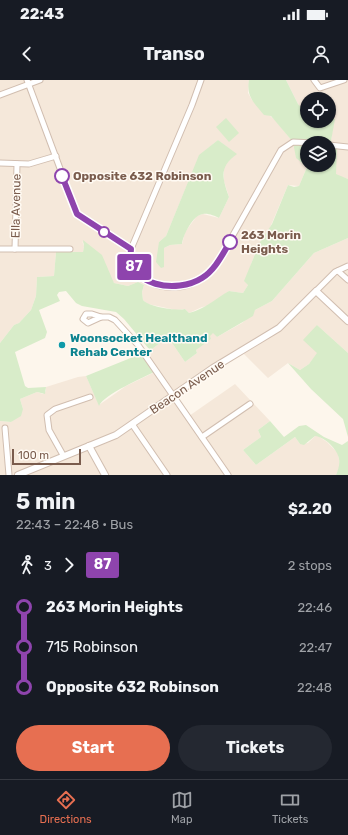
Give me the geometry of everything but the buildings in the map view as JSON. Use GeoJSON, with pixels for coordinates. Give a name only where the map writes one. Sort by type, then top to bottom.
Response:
{"type":"FeatureCollection","features":[{"type":"Feature","properties":{"kind":"street"},"geometry":{"type":"LineString","coordinates":[[0,95],[28,82],[40,80]]}},
{"type":"Feature","properties":{"kind":"street"},"geometry":{"type":"LineString","coordinates":[[201,80],[131,249],[132,264],[145,280],[163,287],[173,287],[187,285],[197,281],[210,272],[217,264],[268,172],[285,146],[296,141],[300,141]]}},
{"type":"Feature","properties":{"kind":"street"},"geometry":{"type":"LineString","coordinates":[[314,80],[320,88],[344,80]]}},
{"type":"Feature","properties":{"kind":"street"},"geometry":{"type":"LineString","coordinates":[[28,82],[77,214],[131,249]]}},
{"type":"Feature","properties":{"kind":"street"},"geometry":{"type":"LineString","coordinates":[[336,146],[348,147]]}},
{"type":"Feature","properties":{"kind":"street"},"geometry":{"type":"LineString","coordinates":[[0,163],[17,164],[37,162],[56,156]]}},
{"type":"Feature","properties":{"kind":"street","name":"Ella Avenue"},"geometry":{"type":"LineString","coordinates":[[15,249],[17,164]]}},
{"type":"Feature","properties":{"kind":"street"},"geometry":{"type":"LineString","coordinates":[[0,249],[70,249]]}},
{"type":"Feature","properties":{"kind":"street","name":"Beacon Avenue"},"geometry":{"type":"LineString","coordinates":[[18,475],[63,455],[113,437],[213,368],[279,328],[338,271],[348,266]]}},
{"type":"Feature","properties":{"kind":"street"},"geometry":{"type":"LineString","coordinates":[[338,271],[348,280]]}},
{"type":"Feature","properties":{"kind":"street"},"geometry":{"type":"LineString","coordinates":[[316,291],[348,321]]}},
{"type":"Feature","properties":{"kind":"street"},"geometry":{"type":"LineString","coordinates":[[101,318],[109,317],[115,320],[143,351],[228,475]]}},
{"type":"Feature","properties":{"kind":"street"},"geometry":{"type":"LineString","coordinates":[[63,455],[49,430],[47,415],[55,409],[90,397]]}},
{"type":"Feature","properties":{"kind":"street"},"geometry":{"type":"LineString","coordinates":[[202,437],[250,404]]}},
{"type":"Feature","properties":{"kind":"street"},"geometry":{"type":"LineString","coordinates":[[132,424],[167,475]]}},
{"type":"Feature","properties":{"kind":"street"},"geometry":{"type":"LineString","coordinates":[[5,428],[9,475]]}},
{"type":"Feature","properties":{"kind":"street"},"geometry":{"type":"LineString","coordinates":[[89,446],[105,475]]}},
{"type":"Feature","properties":{"kind":"shaded area"},"geometry":{"type":"Polygon","coordinates":[[[0,80],[249,80],[248,93],[252,100],[276,121],[293,142],[300,154],[300,172],[305,172],[299,186],[288,185],[269,230],[260,242],[251,264],[248,285],[243,293],[229,291],[209,306],[202,307],[189,313],[185,309],[176,310],[148,304],[143,300],[142,292],[144,285],[138,282],[128,286],[114,283],[82,241],[84,246],[83,252],[56,252],[54,276],[37,277],[36,296],[31,310],[19,323],[14,325],[0,343],[0,80]],[[218,140],[206,150],[192,173],[166,236],[159,242],[164,267],[164,248],[170,245],[182,244],[185,232],[197,216],[203,214],[219,218],[229,197],[224,181],[224,167],[236,154],[218,140]]]}},
{"type":"Feature","properties":{"kind":"shaded area"},"geometry":{"type":"Polygon","coordinates":[[[286,80],[348,80],[348,179],[335,175],[337,149],[336,136],[332,136],[333,128],[336,128],[336,92],[300,92],[300,106],[286,80]]]}},
{"type":"Feature","properties":{"kind":"shaded area"},"geometry":{"type":"Polygon","coordinates":[[[348,238],[348,353],[317,325],[317,354],[309,364],[300,370],[288,363],[268,378],[241,351],[175,394],[189,416],[235,384],[270,421],[258,430],[261,437],[243,450],[256,465],[295,437],[300,444],[308,443],[315,436],[318,436],[327,442],[338,453],[340,466],[336,475],[0,475],[0,421],[11,422],[23,409],[20,399],[37,392],[43,394],[46,391],[46,387],[86,376],[99,405],[126,386],[155,372],[144,355],[168,337],[185,362],[197,353],[196,350],[199,347],[211,339],[209,336],[213,332],[217,337],[242,323],[255,310],[272,301],[314,253],[348,238]]]}},
{"type":"Feature","properties":{"kind":"green space"},"geometry":{"type":"Polygon","coordinates":[[[249,80],[286,80],[300,106],[300,128],[333,128],[332,136],[300,136],[300,161],[296,158],[293,142],[271,116],[264,115],[254,103],[249,91],[249,80]]]}},
{"type":"Feature","properties":{"kind":"green space"},"geometry":{"type":"Polygon","coordinates":[[[226,118],[239,133],[229,142],[216,127],[226,118]]]}},
{"type":"Feature","properties":{"kind":"green space"},"geometry":{"type":"Polygon","coordinates":[[[218,140],[237,154],[227,163],[224,173],[225,184],[229,197],[219,218],[207,214],[199,215],[189,226],[182,244],[170,245],[164,248],[164,267],[161,268],[156,262],[159,242],[166,236],[199,155],[218,140]]]}},
{"type":"Feature","properties":{"kind":"green space"},"geometry":{"type":"Polygon","coordinates":[[[336,148],[337,149],[336,174],[348,179],[348,238],[314,253],[272,301],[255,310],[253,316],[217,337],[213,333],[210,336],[211,339],[196,350],[197,353],[185,362],[168,337],[144,355],[156,371],[116,391],[102,401],[99,406],[86,376],[143,353],[149,349],[124,319],[116,312],[82,306],[76,303],[66,291],[59,292],[57,295],[60,301],[39,310],[47,332],[45,338],[15,352],[25,386],[28,388],[46,387],[45,394],[37,392],[20,399],[23,409],[21,416],[11,422],[0,421],[0,343],[14,325],[19,323],[31,310],[36,296],[37,277],[54,276],[56,252],[83,252],[83,240],[102,255],[114,283],[128,286],[138,282],[144,285],[142,292],[143,300],[146,302],[163,308],[185,309],[189,313],[205,306],[229,291],[243,293],[248,285],[244,281],[260,242],[272,224],[288,185],[294,187],[299,186],[305,172],[336,172],[336,148]]]}},
{"type":"Feature","properties":{"kind":"green space"},"geometry":{"type":"Polygon","coordinates":[[[317,325],[348,353],[348,437],[343,419],[311,389],[288,363],[300,370],[309,364],[317,353],[303,340],[317,325]]]}},
{"type":"Feature","properties":{"kind":"green space"},"geometry":{"type":"Polygon","coordinates":[[[270,421],[284,437],[299,426],[306,425],[324,437],[342,445],[348,441],[348,475],[336,475],[339,463],[338,455],[327,441],[315,436],[304,445],[300,444],[295,437],[256,465],[243,450],[261,437],[258,430],[270,421]]]}},
{"type":"Feature","properties":{"kind":"bus line","name":"87"},"geometry":{"type":"LineString","coordinates":[[62,176],[77,214],[131,249],[130,256],[136,271],[145,280],[153,284],[163,287],[178,287],[204,278],[217,264],[230,242]]}},
{"type":"Feature","properties":{"kind":"place","name":"Opposite 632 Robinson"},"geometry":{"type":"Point","coordinates":[62,176]}},
{"type":"Feature","properties":{"kind":"place","name":"263 Morin Heights"},"geometry":{"type":"Point","coordinates":[230,242]}},
{"type":"Feature","properties":{"kind":"place","name":"Woonsocket Healthand Rehab Center"},"geometry":{"type":"Point","coordinates":[62,345]}}]}
